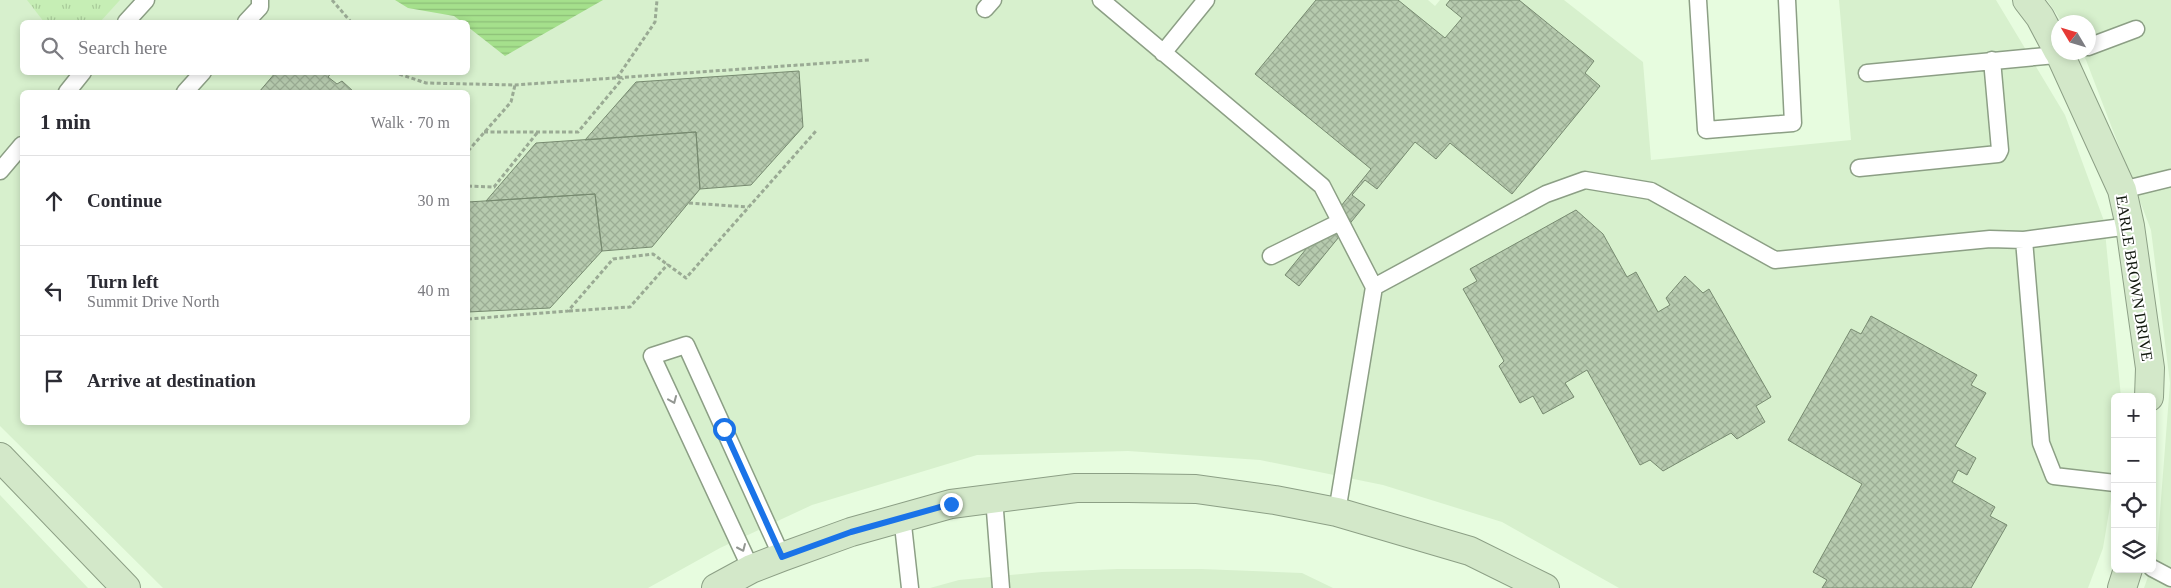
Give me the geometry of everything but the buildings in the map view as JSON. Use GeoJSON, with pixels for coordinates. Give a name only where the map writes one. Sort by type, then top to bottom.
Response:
{"type":"FeatureCollection","features":[{"type":"Feature","properties":{"kind":"street","name":"EARLE BROWN DRIVE"},"geometry":{"type":"LineString","coordinates":[[2027,0],[2051,34]]}},
{"type":"Feature","properties":{"kind":"street","name":"EARLE BROWN DRIVE"},"geometry":{"type":"LineString","coordinates":[[2066,60],[2122,190],[2130,226],[2150,368],[2149,393]]}},
{"type":"Feature","properties":{"kind":"street"},"geometry":{"type":"LineString","coordinates":[[0,457],[126,588]]}},
{"type":"Feature","properties":{"kind":"street"},"geometry":{"type":"LineString","coordinates":[[716,588],[751,569],[782,557],[902,516],[951,504],[1076,488],[1196,489],[1275,500],[1337,512],[1470,551],[1545,588]]}},
{"type":"Feature","properties":{"kind":"street"},"geometry":{"type":"LineString","coordinates":[[2122,588],[2127,573]]}},
{"type":"Feature","properties":{"kind":"lane"},"geometry":{"type":"LineString","coordinates":[[128,20],[146,0]]}},
{"type":"Feature","properties":{"kind":"lane"},"geometry":{"type":"LineString","coordinates":[[248,20],[260,7],[260,0]]}},
{"type":"Feature","properties":{"kind":"lane"},"geometry":{"type":"LineString","coordinates":[[1101,0],[1322,186],[1374,287],[1337,512]]}},
{"type":"Feature","properties":{"kind":"lane"},"geometry":{"type":"LineString","coordinates":[[1163,52],[1206,0]]}},
{"type":"Feature","properties":{"kind":"lane"},"geometry":{"type":"LineString","coordinates":[[1698,0],[1706,130],[1793,122],[1787,0]]}},
{"type":"Feature","properties":{"kind":"lane"},"geometry":{"type":"LineString","coordinates":[[2096,44],[2136,30]]}},
{"type":"Feature","properties":{"kind":"lane"},"geometry":{"type":"LineString","coordinates":[[1867,73],[2051,54]]}},
{"type":"Feature","properties":{"kind":"lane"},"geometry":{"type":"LineString","coordinates":[[1859,168],[1998,154],[2000,150],[1992,60]]}},
{"type":"Feature","properties":{"kind":"lane"},"geometry":{"type":"LineString","coordinates":[[69,90],[81,75]]}},
{"type":"Feature","properties":{"kind":"lane"},"geometry":{"type":"LineString","coordinates":[[187,90],[200,75]]}},
{"type":"Feature","properties":{"kind":"lane"},"geometry":{"type":"LineString","coordinates":[[0,171],[20,147]]}},
{"type":"Feature","properties":{"kind":"lane"},"geometry":{"type":"LineString","coordinates":[[2122,190],[2171,178]]}},
{"type":"Feature","properties":{"kind":"lane"},"geometry":{"type":"LineString","coordinates":[[1374,287],[1546,194],[1585,180],[1651,191],[1775,260],[1990,239],[2024,240],[2130,226]]}},
{"type":"Feature","properties":{"kind":"lane"},"geometry":{"type":"LineString","coordinates":[[1271,256],[1340,222]]}},
{"type":"Feature","properties":{"kind":"lane"},"geometry":{"type":"LineString","coordinates":[[2024,240],[2042,443],[2054,476],[2111,482]]}},
{"type":"Feature","properties":{"kind":"lane"},"geometry":{"type":"LineString","coordinates":[[751,569],[652,356],[686,345],[782,557]]}},
{"type":"Feature","properties":{"kind":"lane"},"geometry":{"type":"LineString","coordinates":[[994,498],[1001,588]]}},
{"type":"Feature","properties":{"kind":"lane"},"geometry":{"type":"LineString","coordinates":[[902,516],[910,588]]}},
{"type":"Feature","properties":{"kind":"lane"},"geometry":{"type":"LineString","coordinates":[[2156,570],[2171,578]]}},
{"type":"Feature","properties":{"kind":"path"},"geometry":{"type":"LineString","coordinates":[[332,0],[350,20]]}},
{"type":"Feature","properties":{"kind":"path"},"geometry":{"type":"LineString","coordinates":[[617,78],[654,22],[657,0]]}},
{"type":"Feature","properties":{"kind":"path"},"geometry":{"type":"LineString","coordinates":[[402,75],[426,83],[515,85],[870,60]]}},
{"type":"Feature","properties":{"kind":"path"},"geometry":{"type":"LineString","coordinates":[[484,132],[578,132],[623,77]]}},
{"type":"Feature","properties":{"kind":"path"},"geometry":{"type":"LineString","coordinates":[[470,149],[511,102],[515,85]]}},
{"type":"Feature","properties":{"kind":"path"},"geometry":{"type":"LineString","coordinates":[[568,311],[613,260],[653,254],[686,278],[816,131]]}},
{"type":"Feature","properties":{"kind":"path"},"geometry":{"type":"LineString","coordinates":[[470,186],[494,187],[537,132]]}},
{"type":"Feature","properties":{"kind":"path"},"geometry":{"type":"LineString","coordinates":[[689,203],[748,207]]}},
{"type":"Feature","properties":{"kind":"path"},"geometry":{"type":"LineString","coordinates":[[470,318],[630,308],[668,264]]}},
{"type":"Feature","properties":{"kind":"shaded area"},"geometry":{"type":"Polygon","coordinates":[[[0,0],[1428,0],[1435,6],[1440,0],[1564,0],[1643,62],[1651,160],[1851,140],[1839,0],[1996,0],[2065,115],[2104,221],[2121,393],[2111,393],[2111,500],[2103,548],[2088,588],[1619,588],[1502,522],[1383,485],[1260,460],[1128,451],[977,455],[812,505],[720,548],[648,588],[163,588],[0,426],[0,0]]]}},
{"type":"Feature","properties":{"kind":"shaded area"},"geometry":{"type":"Polygon","coordinates":[[[395,0],[603,0],[505,56],[470,29],[470,20],[459,20],[454,16],[408,8],[395,0]]]}},
{"type":"Feature","properties":{"kind":"shaded area"},"geometry":{"type":"Polygon","coordinates":[[[2047,0],[2171,0],[2171,588],[2144,588],[2149,573],[2156,573],[2170,383],[2151,230],[2086,60],[2096,60],[2096,15],[2057,15],[2047,0]]]}},
{"type":"Feature","properties":{"kind":"shaded area"},"geometry":{"type":"Polygon","coordinates":[[[0,495],[88,588],[0,588],[0,495]]]}},
{"type":"Feature","properties":{"kind":"shaded area"},"geometry":{"type":"Polygon","coordinates":[[[1118,569],[1201,569],[1302,573],[1333,588],[930,588],[959,580],[1042,572],[1118,569]]]}},
{"type":"Feature","properties":{"kind":"green space"},"geometry":{"type":"Polygon","coordinates":[[[27,0],[120,0],[102,20],[42,20],[27,0]]]}},
{"type":"Feature","properties":{"kind":"route"},"geometry":{"type":"LineString","coordinates":[[724,429],[782,557],[902,516],[951,504]]}}]}
